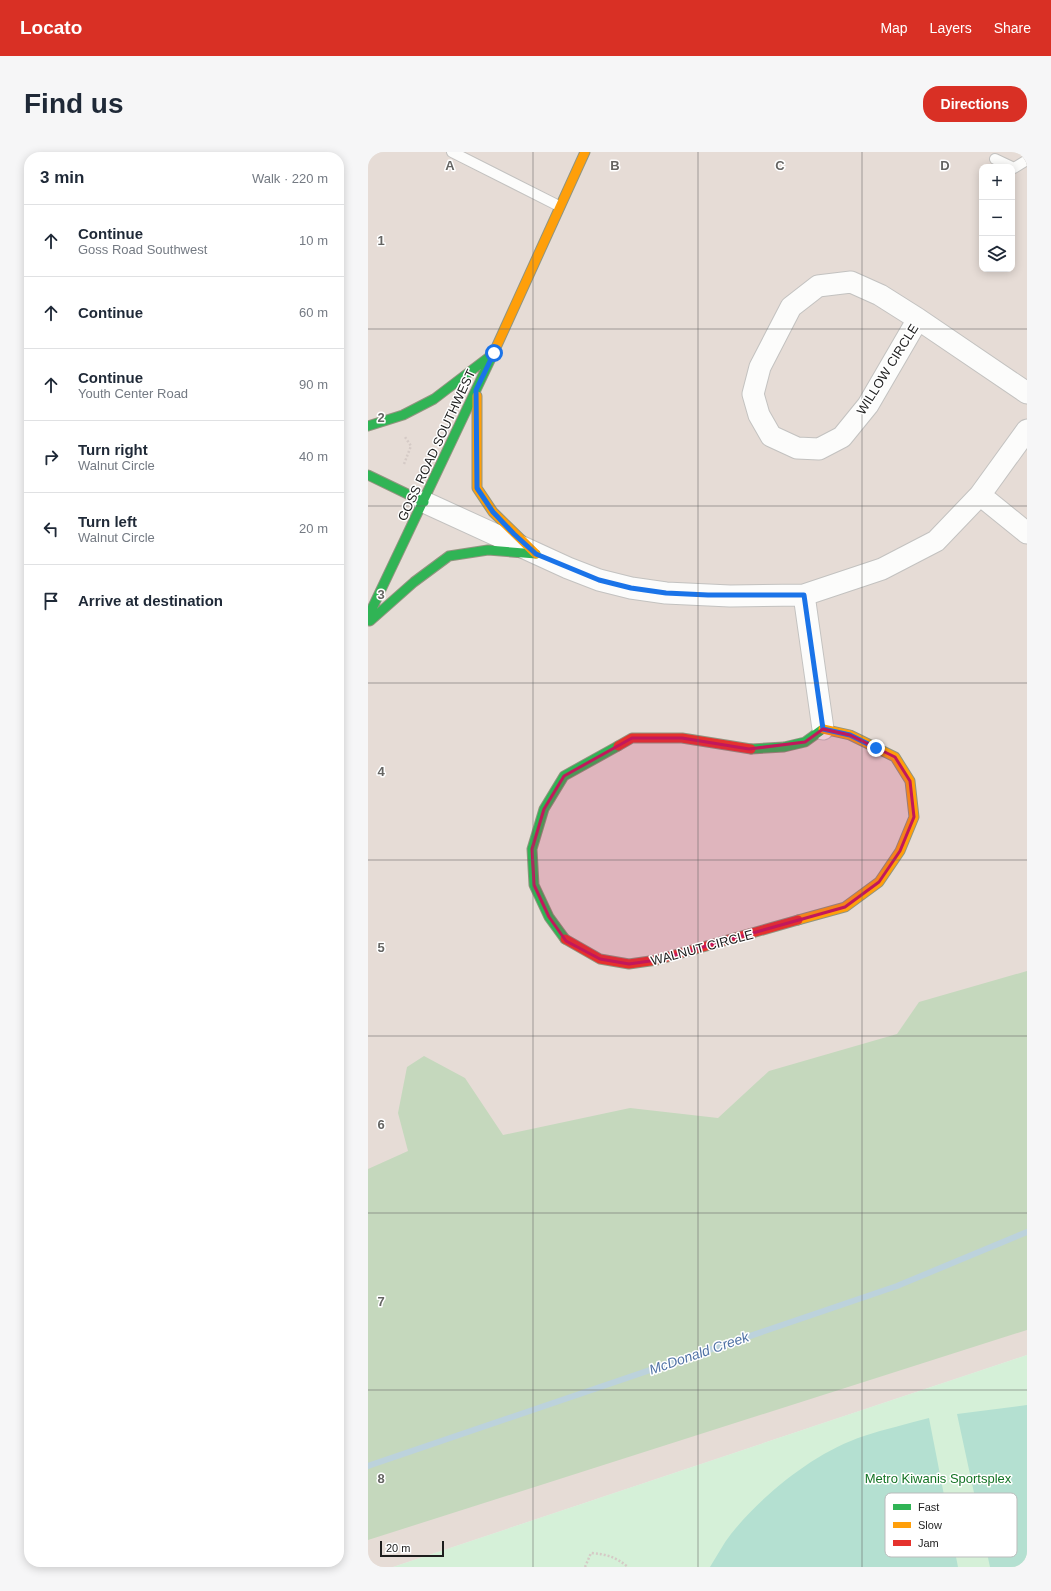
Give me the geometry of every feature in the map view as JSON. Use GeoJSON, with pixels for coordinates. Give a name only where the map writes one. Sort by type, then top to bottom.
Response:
{"type":"FeatureCollection","features":[{"type":"Feature","properties":{"kind":"street","name":"GOSS ROAD SOUTHWEST"},"geometry":{"type":"LineString","coordinates":[[368,617],[494,353],[559,206],[585,152]]}},
{"type":"Feature","properties":{"kind":"street","name":"WILLOW CIRCLE"},"geometry":{"type":"LineString","coordinates":[[918,319],[868,406],[842,437],[819,448],[797,448],[771,436],[759,416],[754,394],[760,367],[791,307],[818,286],[851,282],[880,295],[918,319],[1027,393]]}},
{"type":"Feature","properties":{"kind":"street"},"geometry":{"type":"LineString","coordinates":[[368,426],[399,417],[434,399],[494,353]]}},
{"type":"Feature","properties":{"kind":"street"},"geometry":{"type":"LineString","coordinates":[[476,390],[477,488],[493,512],[536,554]]}},
{"type":"Feature","properties":{"kind":"street"},"geometry":{"type":"LineString","coordinates":[[368,475],[536,554],[599,580],[638,589],[666,593],[708,595],[804,595],[882,569],[936,541],[980,495],[1027,430]]}},
{"type":"Feature","properties":{"kind":"street"},"geometry":{"type":"LineString","coordinates":[[980,495],[1027,533]]}},
{"type":"Feature","properties":{"kind":"street"},"geometry":{"type":"LineString","coordinates":[[368,623],[414,582],[449,556],[488,550],[536,554]]}},
{"type":"Feature","properties":{"kind":"street"},"geometry":{"type":"LineString","coordinates":[[804,595],[823,729]]}},
{"type":"Feature","properties":{"kind":"street","name":"WALNUT CIRCLE"},"geometry":{"type":"LineString","coordinates":[[823,729],[850,735],[895,758],[910,781],[914,817],[900,851],[879,882],[845,907],[657,960],[629,964],[600,959],[566,941],[549,917],[534,885],[532,849],[544,809],[564,776],[632,738],[682,738],[749,750],[784,747],[805,742],[823,729]]}},
{"type":"Feature","properties":{"kind":"lane"},"geometry":{"type":"LineString","coordinates":[[452,152],[559,206]]}},
{"type":"Feature","properties":{"kind":"lane"},"geometry":{"type":"LineString","coordinates":[[995,159],[1014,168],[1027,160]]}},
{"type":"Feature","properties":{"kind":"path"},"geometry":{"type":"LineString","coordinates":[[404,436],[411,446],[404,464]]}},
{"type":"Feature","properties":{"kind":"path"},"geometry":{"type":"LineString","coordinates":[[585,1567],[591,1553],[607,1555],[620,1560],[628,1567]]}},
{"type":"Feature","properties":{"kind":"highlighted area"},"geometry":{"type":"Polygon","coordinates":[[[823,729],[850,735],[895,757],[910,781],[914,817],[900,851],[879,882],[845,907],[657,960],[629,964],[600,959],[566,941],[549,917],[534,885],[532,849],[544,809],[564,776],[632,738],[682,738],[749,749],[805,742],[823,729]]]}},
{"type":"Feature","properties":{"kind":"shaded area"},"geometry":{"type":"Polygon","coordinates":[[[368,152],[1027,152],[1027,1355],[393,1567],[368,1567],[368,152]]]}},
{"type":"Feature","properties":{"kind":"green space"},"geometry":{"type":"Polygon","coordinates":[[[1027,971],[1027,1330],[368,1540],[368,1169],[408,1151],[398,1113],[407,1067],[424,1056],[465,1078],[503,1135],[630,1108],[718,1118],[769,1071],[897,1034],[919,1002],[1027,971]]]}},
{"type":"Feature","properties":{"kind":"green space","name":"Metro Kiwanis Sportsplex"},"geometry":{"type":"Polygon","coordinates":[[[1027,1355],[1027,1567],[393,1567],[1027,1355]]]}},
{"type":"Feature","properties":{"kind":"green space"},"geometry":{"type":"Polygon","coordinates":[[[1027,1405],[1027,1567],[990,1567],[988,1557],[1017,1557],[1017,1493],[974,1493],[957,1414],[1027,1405]]]}},
{"type":"Feature","properties":{"kind":"green space"},"geometry":{"type":"Polygon","coordinates":[[[929,1418],[944,1493],[885,1493],[885,1557],[956,1557],[958,1567],[710,1567],[728,1538],[744,1519],[758,1504],[791,1476],[827,1452],[864,1436],[929,1418]]]}},
{"type":"Feature","properties":{"kind":"waterway","name":"McDonald Creek"},"geometry":{"type":"LineString","coordinates":[[368,1466],[897,1286],[1027,1232]]}},
{"type":"Feature","properties":{"kind":"traffic: fast"},"geometry":{"type":"LineString","coordinates":[[368,617],[494,352]]}},
{"type":"Feature","properties":{"kind":"traffic: fast"},"geometry":{"type":"LineString","coordinates":[[368,426],[403,415],[434,399],[493,354]]}},
{"type":"Feature","properties":{"kind":"traffic: fast"},"geometry":{"type":"LineString","coordinates":[[368,475],[424,502]]}},
{"type":"Feature","properties":{"kind":"traffic: fast"},"geometry":{"type":"LineString","coordinates":[[370,621],[414,582],[449,556],[488,550],[536,554]]}},
{"type":"Feature","properties":{"kind":"traffic: fast"},"geometry":{"type":"LineString","coordinates":[[751,749],[784,747],[805,742],[823,729]]}},
{"type":"Feature","properties":{"kind":"traffic: fast"},"geometry":{"type":"LineString","coordinates":[[565,939],[549,917],[534,885],[532,849],[544,809],[564,776],[618,746]]}},
{"type":"Feature","properties":{"kind":"traffic: slow"},"geometry":{"type":"LineString","coordinates":[[494,352],[585,152]]}},
{"type":"Feature","properties":{"kind":"traffic: slow"},"geometry":{"type":"LineString","coordinates":[[477,396],[477,488],[493,512],[536,554]]}},
{"type":"Feature","properties":{"kind":"traffic: slow"},"geometry":{"type":"LineString","coordinates":[[798,920],[845,907],[879,882],[900,851],[914,817],[910,781],[895,757],[850,735],[823,729]]}},
{"type":"Feature","properties":{"kind":"traffic: jam"},"geometry":{"type":"LineString","coordinates":[[618,746],[632,738],[682,738],[751,749]]}},
{"type":"Feature","properties":{"kind":"traffic: jam"},"geometry":{"type":"LineString","coordinates":[[565,939],[600,959],[629,964],[657,960],[798,920]]}},
{"type":"Feature","properties":{"kind":"route"},"geometry":{"type":"LineString","coordinates":[[494,353],[476,390],[477,488],[493,512],[514,534],[536,554],[599,580],[631,588],[666,593],[730,596],[804,595],[823,729],[850,735],[876,748]]}}]}
